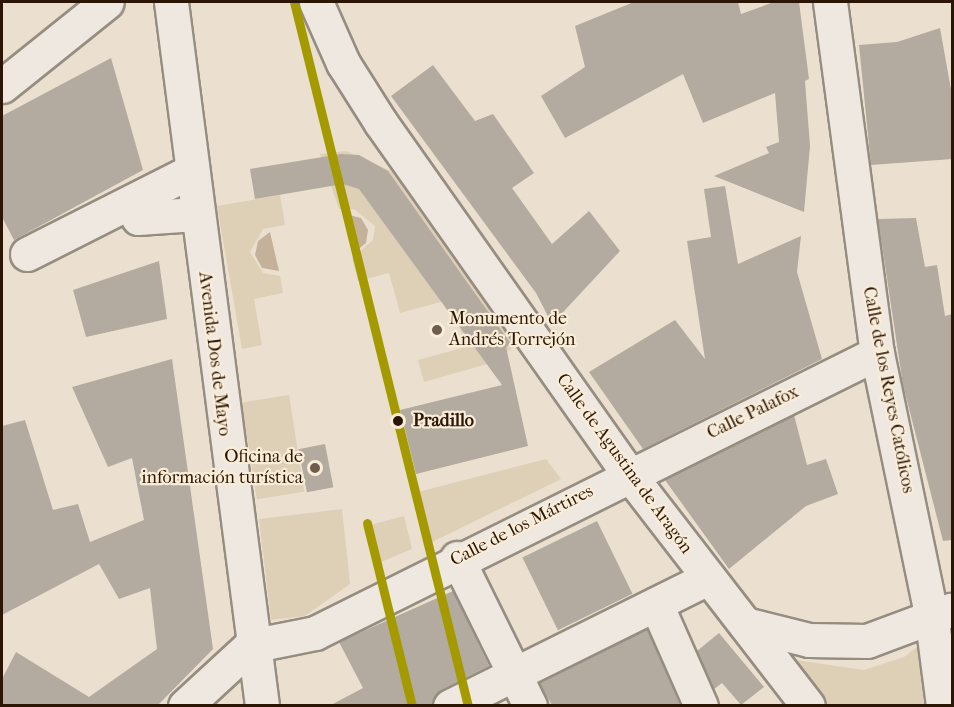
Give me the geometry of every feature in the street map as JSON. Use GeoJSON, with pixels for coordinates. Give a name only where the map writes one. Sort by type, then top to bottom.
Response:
{"type":"FeatureCollection","features":[{"type":"Feature","properties":{"kind":"street"},"geometry":{"type":"LineString","coordinates":[[2,86],[107,2]]}},
{"type":"Feature","properties":{"kind":"street","name":"Avenida Dos de Mayo"},"geometry":{"type":"LineString","coordinates":[[171,2],[250,646],[262,705]]}},
{"type":"Feature","properties":{"kind":"street","name":"Calle de Agustina de Aragón"},"geometry":{"type":"LineString","coordinates":[[316,2],[343,63],[381,123],[628,473],[745,624],[795,701]]}},
{"type":"Feature","properties":{"kind":"street","name":"Calle de los Reyes Católicos"},"geometry":{"type":"LineString","coordinates":[[830,2],[877,353],[942,611],[943,705]]}},
{"type":"Feature","properties":{"kind":"street"},"geometry":{"type":"LineString","coordinates":[[29,263],[191,171]]}},
{"type":"Feature","properties":{"kind":"street"},"geometry":{"type":"LineString","coordinates":[[138,218],[196,214]]}},
{"type":"Feature","properties":{"kind":"street","name":"Calle Palafox"},"geometry":{"type":"LineString","coordinates":[[628,473],[877,353]]}},
{"type":"Feature","properties":{"kind":"street","name":"Calle de los Mártires"},"geometry":{"type":"LineString","coordinates":[[250,646],[315,633],[628,473]]}},
{"type":"Feature","properties":{"kind":"street"},"geometry":{"type":"LineString","coordinates":[[458,558],[530,705]]}},
{"type":"Feature","properties":{"kind":"street"},"geometry":{"type":"LineString","coordinates":[[450,705],[708,578]]}},
{"type":"Feature","properties":{"kind":"street"},"geometry":{"type":"LineString","coordinates":[[656,604],[701,705]]}},
{"type":"Feature","properties":{"kind":"street"},"geometry":{"type":"LineString","coordinates":[[745,624],[809,640],[867,641],[891,635],[942,611]]}},
{"type":"Feature","properties":{"kind":"street"},"geometry":{"type":"LineString","coordinates":[[185,705],[250,646]]}},
{"type":"Feature","properties":{"kind":"shaded area"},"geometry":{"type":"Polygon","coordinates":[[[346,151],[391,171],[515,346],[491,363],[424,382],[418,360],[465,347],[452,299],[400,313],[389,273],[358,281],[352,258],[373,240],[375,226],[354,209],[339,209],[320,154],[346,151]]]}},
{"type":"Feature","properties":{"kind":"shaded area"},"geometry":{"type":"Polygon","coordinates":[[[280,195],[285,225],[263,229],[250,252],[263,273],[280,276],[283,293],[254,299],[262,345],[242,349],[217,206],[280,195]]]}},
{"type":"Feature","properties":{"kind":"shaded area"},"geometry":{"type":"Polygon","coordinates":[[[345,214],[361,218],[368,230],[366,243],[355,252],[345,214]]]}},
{"type":"Feature","properties":{"kind":"shaded area"},"geometry":{"type":"Polygon","coordinates":[[[270,232],[279,271],[262,268],[255,255],[258,241],[270,232]]]}},
{"type":"Feature","properties":{"kind":"shaded area"},"geometry":{"type":"Polygon","coordinates":[[[289,395],[304,492],[257,499],[242,403],[289,395]]]}},
{"type":"Feature","properties":{"kind":"shaded area"},"geometry":{"type":"Polygon","coordinates":[[[546,459],[561,479],[430,543],[418,492],[546,459]]]}},
{"type":"Feature","properties":{"kind":"shaded area"},"geometry":{"type":"Polygon","coordinates":[[[342,509],[350,584],[305,616],[271,620],[259,519],[342,509]]]}},
{"type":"Feature","properties":{"kind":"shaded area"},"geometry":{"type":"Polygon","coordinates":[[[404,516],[412,549],[374,565],[363,527],[404,516]]]}},
{"type":"Feature","properties":{"kind":"shaded area"},"geometry":{"type":"Polygon","coordinates":[[[918,646],[924,705],[824,705],[796,660],[864,670],[904,657],[918,646]]]}},
{"type":"Feature","properties":{"kind":"building"},"geometry":{"type":"Polygon","coordinates":[[[634,2],[738,2],[741,14],[774,2],[799,2],[809,79],[805,81],[810,146],[804,212],[714,176],[769,153],[766,147],[779,142],[775,93],[703,123],[683,74],[565,138],[541,96],[585,67],[575,26],[634,2]]]}},
{"type":"Feature","properties":{"kind":"building"},"geometry":{"type":"Polygon","coordinates":[[[940,28],[952,95],[952,159],[871,165],[859,45],[897,42],[940,28]]]}},
{"type":"Feature","properties":{"kind":"building"},"geometry":{"type":"Polygon","coordinates":[[[111,58],[143,170],[14,240],[2,217],[2,116],[111,58]]]}},
{"type":"Feature","properties":{"kind":"building"},"geometry":{"type":"Polygon","coordinates":[[[433,65],[475,121],[493,114],[534,173],[512,188],[552,244],[589,211],[620,251],[552,324],[536,293],[391,96],[433,65]]]}},
{"type":"Feature","properties":{"kind":"building"},"geometry":{"type":"Polygon","coordinates":[[[341,154],[359,155],[388,171],[511,344],[506,347],[528,446],[416,474],[400,410],[502,385],[359,189],[343,184],[255,199],[250,169],[341,154]]]}},
{"type":"Feature","properties":{"kind":"building"},"geometry":{"type":"Polygon","coordinates":[[[725,186],[738,264],[801,236],[797,272],[822,359],[643,449],[589,372],[675,320],[705,359],[687,241],[711,237],[704,189],[725,186]]]}},
{"type":"Feature","properties":{"kind":"building"},"geometry":{"type":"Polygon","coordinates":[[[916,218],[925,267],[937,265],[945,316],[952,314],[952,540],[943,541],[903,385],[878,219],[916,218]]]}},
{"type":"Feature","properties":{"kind":"building"},"geometry":{"type":"Polygon","coordinates":[[[159,261],[167,319],[86,337],[73,290],[159,261]]]}},
{"type":"Feature","properties":{"kind":"building"},"geometry":{"type":"Polygon","coordinates":[[[172,359],[213,649],[158,705],[2,705],[2,679],[16,652],[89,697],[157,649],[150,588],[119,599],[99,564],[2,615],[2,426],[25,420],[53,510],[78,504],[90,542],[144,520],[132,458],[108,467],[72,387],[172,359]]]}},
{"type":"Feature","properties":{"kind":"building"},"geometry":{"type":"Polygon","coordinates":[[[794,415],[807,465],[826,459],[838,494],[806,506],[729,569],[665,480],[794,415]]]}},
{"type":"Feature","properties":{"kind":"building","name":"Oficina de información turística"},"geometry":{"type":"Polygon","coordinates":[[[325,444],[333,487],[307,492],[298,449],[325,444]]]}},
{"type":"Feature","properties":{"kind":"building"},"geometry":{"type":"Polygon","coordinates":[[[597,521],[633,594],[558,630],[522,557],[597,521]]]}},
{"type":"Feature","properties":{"kind":"building"},"geometry":{"type":"Polygon","coordinates":[[[453,591],[489,666],[441,690],[431,705],[331,705],[363,688],[339,642],[453,591]]]}},
{"type":"Feature","properties":{"kind":"building"},"geometry":{"type":"Polygon","coordinates":[[[647,629],[680,705],[552,705],[539,683],[647,629]]]}},
{"type":"Feature","properties":{"kind":"building"},"geometry":{"type":"Polygon","coordinates":[[[719,633],[764,687],[741,705],[722,683],[714,689],[697,651],[719,633]]]}},
{"type":"Feature","properties":{"kind":"transit line"},"geometry":{"type":"LineString","coordinates":[[294,2],[468,706]]}},
{"type":"Feature","properties":{"kind":"transit line"},"geometry":{"type":"LineString","coordinates":[[367,523],[412,706]]}},
{"type":"Feature","properties":{"kind":"place","name":"Monumento de Andrés Torrejón"},"geometry":{"type":"Point","coordinates":[437,330]}},
{"type":"Feature","properties":{"kind":"place","name":"Pradillo"},"geometry":{"type":"Point","coordinates":[398,421]}},
{"type":"Feature","properties":{"kind":"place","name":"Oficina de información turística"},"geometry":{"type":"Point","coordinates":[315,468]}}]}
